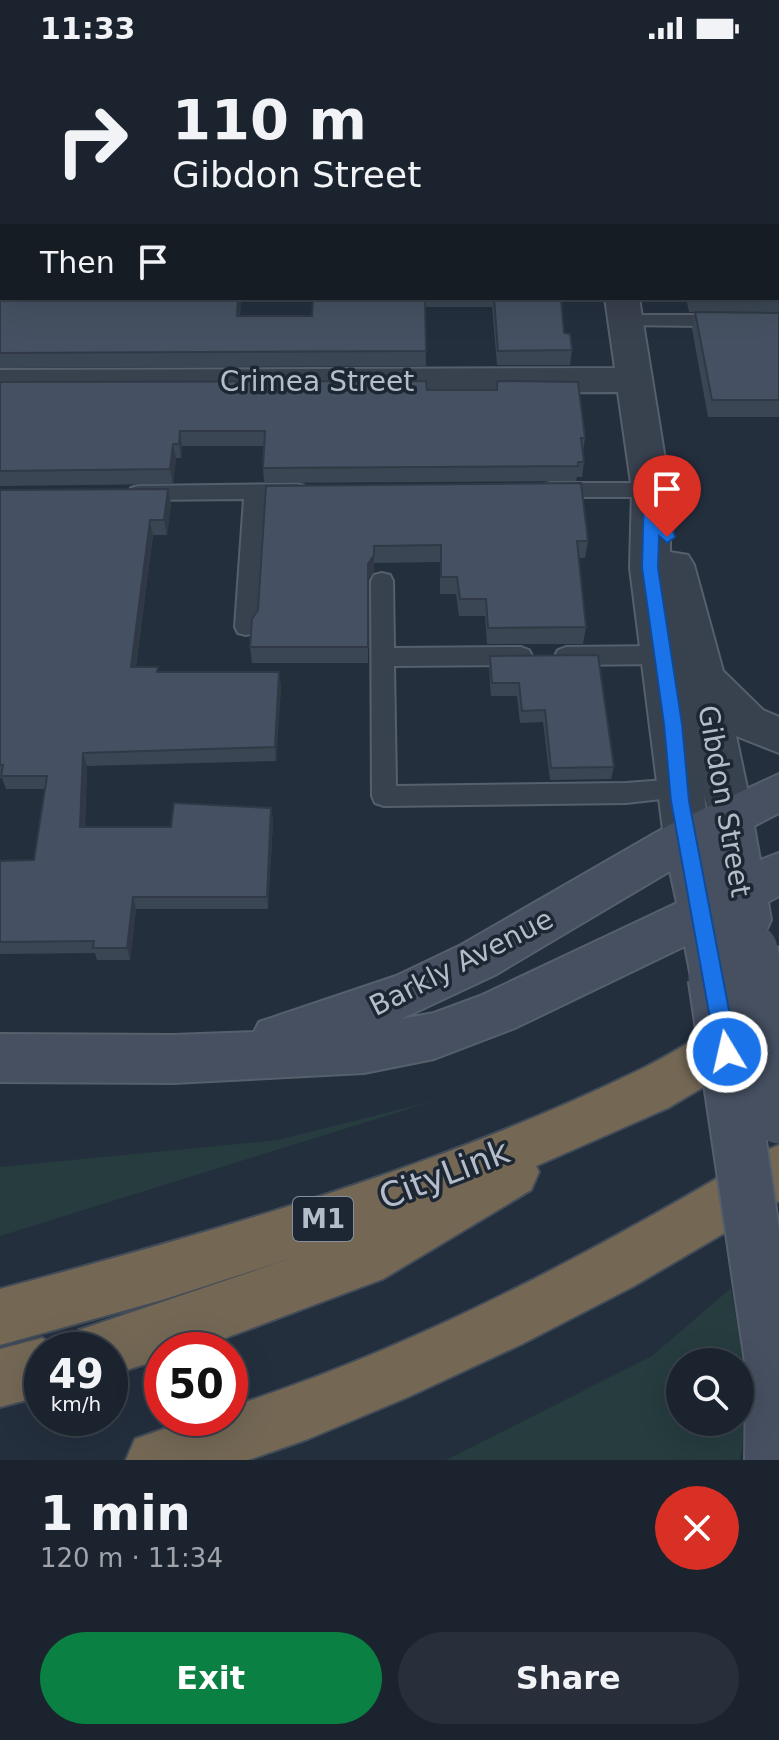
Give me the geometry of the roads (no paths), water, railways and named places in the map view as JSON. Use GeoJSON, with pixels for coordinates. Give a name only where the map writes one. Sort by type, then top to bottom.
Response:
{"type":"FeatureCollection","features":[{"type":"Feature","properties":{"kind":"highway","name":"CityLink"},"geometry":{"type":"LineString","coordinates":[[0,1317],[101,1291],[285,1233],[436,1179],[638,1097],[779,1015]]}},
{"type":"Feature","properties":{"kind":"highway","name":"M1"},"geometry":{"type":"LineString","coordinates":[[128,1341],[212,1315],[364,1260],[638,1097]]}},
{"type":"Feature","properties":{"kind":"highway"},"geometry":{"type":"LineString","coordinates":[[156,1460],[327,1402],[446,1351],[692,1226],[779,1171]]}},
{"type":"Feature","properties":{"kind":"highway"},"geometry":{"type":"LineString","coordinates":[[0,1378],[24,1372]]}},
{"type":"Feature","properties":{"kind":"main road","name":"Barkly Avenue"},"geometry":{"type":"LineString","coordinates":[[173,1059],[269,1040],[388,1003],[478,960],[687,838],[779,792]]}},
{"type":"Feature","properties":{"kind":"main road","name":"Gibdon Street"},"geometry":{"type":"LineString","coordinates":[[730,816],[741,894],[733,964],[775,1384],[775,1460]]}},
{"type":"Feature","properties":{"kind":"main road","name":"Gibdon Street"},"geometry":{"type":"LineString","coordinates":[[687,838],[741,894]]}},
{"type":"Feature","properties":{"kind":"main road","name":"Barkly Avenue"},"geometry":{"type":"LineString","coordinates":[[0,1058],[173,1059],[325,1053],[377,1048],[434,1036],[497,1012],[741,894]]}},
{"type":"Feature","properties":{"kind":"main road","name":"Gibdon Street"},"geometry":{"type":"LineString","coordinates":[[733,964],[779,1117]]}},
{"type":"Feature","properties":{"kind":"street","name":"Gibdon Street"},"geometry":{"type":"LineString","coordinates":[[624,310],[651,490],[650,568],[687,838]]}},
{"type":"Feature","properties":{"kind":"street","name":"Crimea Street"},"geometry":{"type":"LineString","coordinates":[[0,382],[635,380]]}},
{"type":"Feature","properties":{"kind":"street","name":"Gibdon Street"},"geometry":{"type":"LineString","coordinates":[[651,490],[667,537],[703,678],[730,816]]}},
{"type":"Feature","properties":{"kind":"street"},"geometry":{"type":"LineString","coordinates":[[703,678],[748,722],[779,736]]}},
{"type":"Feature","properties":{"kind":"lane"},"geometry":{"type":"LineString","coordinates":[[624,310],[779,321]]}},
{"type":"Feature","properties":{"kind":"lane"},"geometry":{"type":"LineString","coordinates":[[523,490],[651,490]]}},
{"type":"Feature","properties":{"kind":"lane"},"geometry":{"type":"LineString","coordinates":[[246,627],[255,491]]}},
{"type":"Feature","properties":{"kind":"lane"},"geometry":{"type":"LineString","coordinates":[[112,493],[318,491]]}},
{"type":"Feature","properties":{"kind":"lane"},"geometry":{"type":"LineString","coordinates":[[382,581],[384,796],[626,793],[679,789]]}},
{"type":"Feature","properties":{"kind":"lane"},"geometry":{"type":"LineString","coordinates":[[382,657],[663,655]]}}]}
